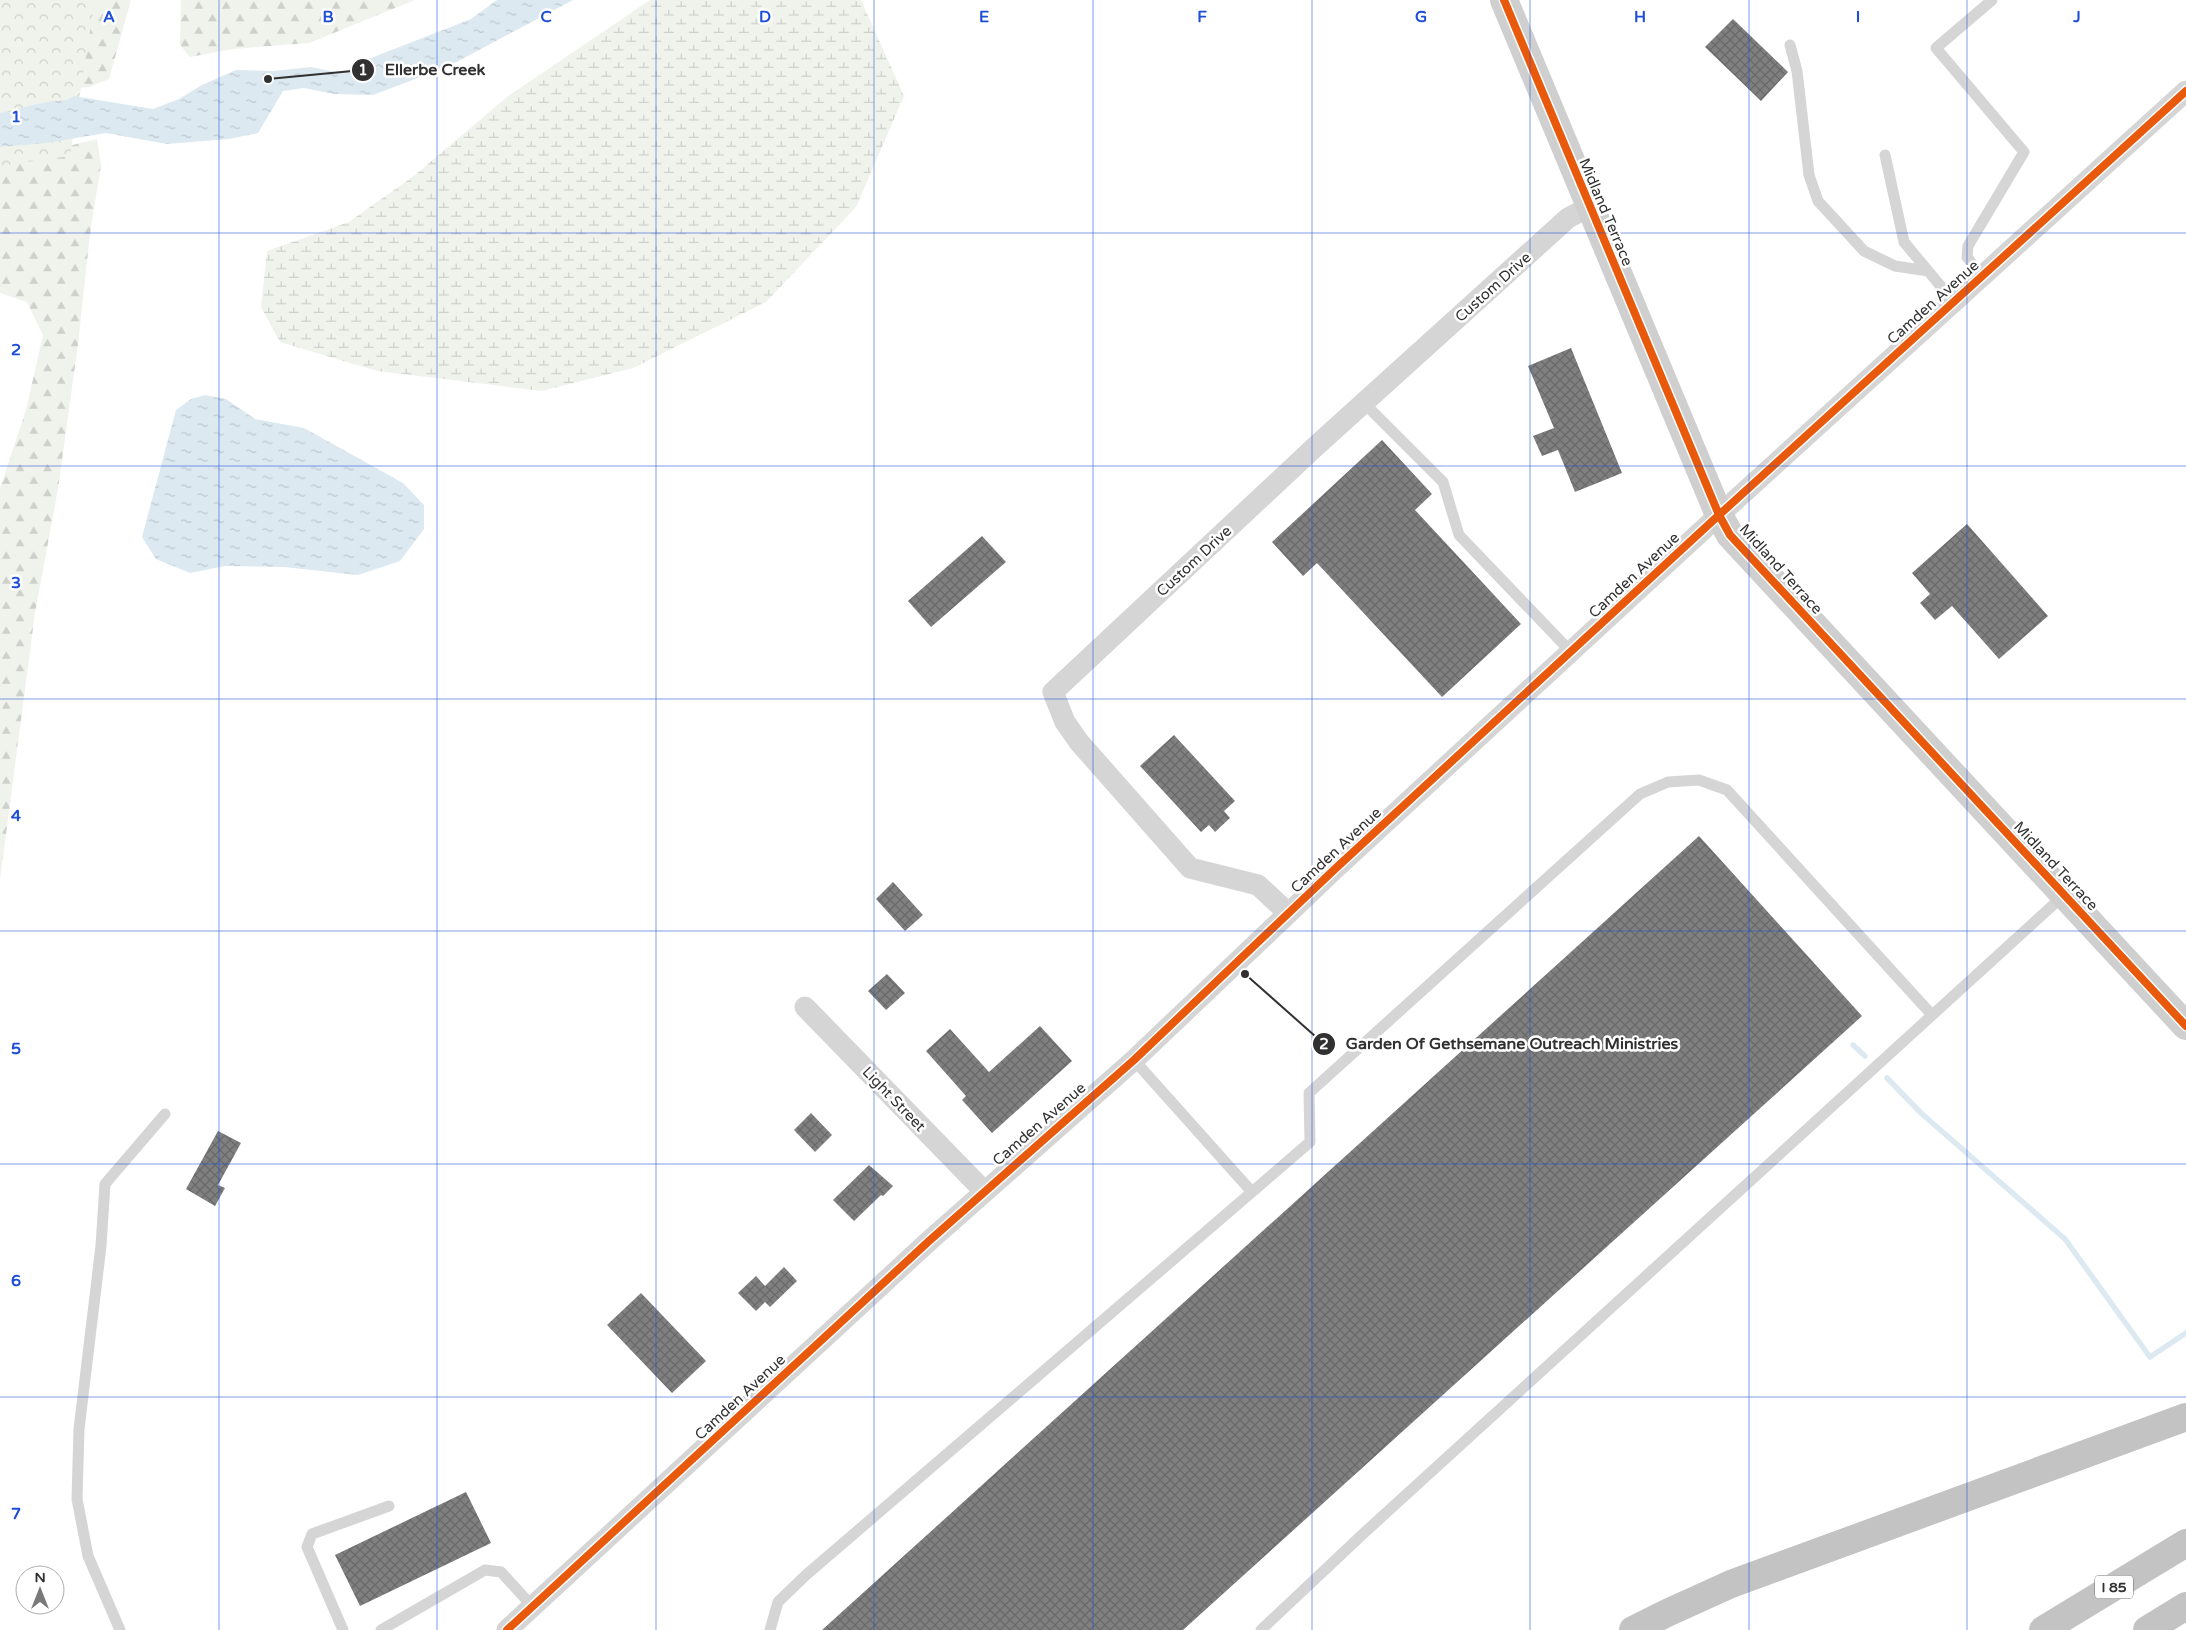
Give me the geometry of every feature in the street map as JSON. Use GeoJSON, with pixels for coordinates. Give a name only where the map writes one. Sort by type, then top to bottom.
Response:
{"type":"FeatureCollection","features":[{"type":"Feature","properties":{"kind":"highway"},"geometry":{"type":"LineString","coordinates":[[1633,1630],[1732,1584],[2186,1417]]}},
{"type":"Feature","properties":{"kind":"highway","name":"I 85"},"geometry":{"type":"LineString","coordinates":[[2043,1630],[2186,1543]]}},
{"type":"Feature","properties":{"kind":"highway"},"geometry":{"type":"LineString","coordinates":[[2147,1630],[2186,1606]]}},
{"type":"Feature","properties":{"kind":"highway"},"geometry":{"type":"LineString","coordinates":[[2172,1630],[2186,1618]]}},
{"type":"Feature","properties":{"kind":"street","name":"Midland Terrace"},"geometry":{"type":"LineString","coordinates":[[1504,0],[1719,515],[1730,535],[2186,1026]]}},
{"type":"Feature","properties":{"kind":"street","name":"Camden Avenue"},"geometry":{"type":"LineString","coordinates":[[507,1630],[984,1191],[1134,1060],[1288,913],[1719,515],[2186,91]]}},
{"type":"Feature","properties":{"kind":"street","name":"Custom Drive"},"geometry":{"type":"LineString","coordinates":[[1288,913],[1258,885],[1190,868],[1079,742],[1065,722],[1053,692],[1364,403],[1568,218],[1589,207]]}},
{"type":"Feature","properties":{"kind":"street","name":"Light Street"},"geometry":{"type":"LineString","coordinates":[[805,1007],[984,1191]]}},
{"type":"Feature","properties":{"kind":"lane"},"geometry":{"type":"LineString","coordinates":[[1982,277],[1967,257],[1968,246],[2024,152],[1936,48],[1992,0]]}},
{"type":"Feature","properties":{"kind":"lane"},"geometry":{"type":"LineString","coordinates":[[1790,45],[1796,71],[1809,175],[1818,202],[1864,252],[1895,266],[1928,271]]}},
{"type":"Feature","properties":{"kind":"lane"},"geometry":{"type":"LineString","coordinates":[[1885,155],[1904,242],[1954,302]]}},
{"type":"Feature","properties":{"kind":"lane"},"geometry":{"type":"LineString","coordinates":[[1364,403],[1443,482],[1459,535],[1571,652]]}},
{"type":"Feature","properties":{"kind":"lane"},"geometry":{"type":"LineString","coordinates":[[770,1630],[778,1602],[806,1575],[1310,1142],[1309,1093],[1640,794],[1668,782],[1699,780],[1727,790],[1932,1015]]}},
{"type":"Feature","properties":{"kind":"lane"},"geometry":{"type":"LineString","coordinates":[[1261,1630],[1364,1533],[2064,895]]}},
{"type":"Feature","properties":{"kind":"lane"},"geometry":{"type":"LineString","coordinates":[[1134,1060],[1252,1192]]}},
{"type":"Feature","properties":{"kind":"lane"},"geometry":{"type":"LineString","coordinates":[[120,1630],[88,1556],[78,1499],[79,1428],[101,1246],[105,1184],[165,1114]]}},
{"type":"Feature","properties":{"kind":"lane"},"geometry":{"type":"LineString","coordinates":[[344,1630],[307,1547],[312,1534],[389,1506]]}},
{"type":"Feature","properties":{"kind":"lane"},"geometry":{"type":"LineString","coordinates":[[381,1630],[485,1570],[501,1572],[533,1607]]}},
{"type":"Feature","properties":{"kind":"green space"},"geometry":{"type":"Polygon","coordinates":[[[0,0],[131,0],[109,79],[89,87],[30,93],[0,0]]]}},
{"type":"Feature","properties":{"kind":"green space"},"geometry":{"type":"Polygon","coordinates":[[[0,0],[95,0],[70,156],[0,166],[0,0]]]}},
{"type":"Feature","properties":{"kind":"green space"},"geometry":{"type":"Polygon","coordinates":[[[181,0],[415,0],[309,43],[233,49],[190,57],[180,45],[181,0]]]}},
{"type":"Feature","properties":{"kind":"green space"},"geometry":{"type":"Polygon","coordinates":[[[650,0],[861,0],[904,96],[856,207],[766,302],[633,368],[542,391],[377,371],[280,342],[261,307],[267,251],[349,222],[415,175],[507,97],[650,0]]]}},
{"type":"Feature","properties":{"kind":"green space"},"geometry":{"type":"Polygon","coordinates":[[[97,139],[101,165],[90,234],[78,344],[58,489],[35,613],[0,880],[0,488],[26,410],[43,335],[27,302],[0,293],[0,160],[97,139]]]}},
{"type":"Feature","properties":{"kind":"water"},"geometry":{"type":"Polygon","coordinates":[[[497,0],[573,0],[447,67],[373,95],[334,94],[304,88],[283,91],[258,133],[229,139],[167,144],[106,133],[46,143],[0,147],[0,113],[46,102],[67,100],[74,96],[153,109],[179,99],[202,85],[236,70],[274,71],[311,67],[335,72],[349,70],[366,60],[471,19],[497,0]]]}},
{"type":"Feature","properties":{"kind":"water"},"geometry":{"type":"Polygon","coordinates":[[[205,395],[226,399],[255,419],[304,428],[403,483],[424,505],[424,529],[400,561],[358,575],[284,567],[225,566],[190,573],[156,559],[142,537],[176,410],[191,399],[205,395]]]}},
{"type":"Feature","properties":{"kind":"building"},"geometry":{"type":"Polygon","coordinates":[[[1733,19],[1788,72],[1761,101],[1705,47],[1733,19]]]}},
{"type":"Feature","properties":{"kind":"building"},"geometry":{"type":"Polygon","coordinates":[[[1571,348],[1622,473],[1575,492],[1558,450],[1542,456],[1533,436],[1554,428],[1528,366],[1571,348]]]}},
{"type":"Feature","properties":{"kind":"building"},"geometry":{"type":"Polygon","coordinates":[[[1382,440],[1432,494],[1415,510],[1521,624],[1442,697],[1317,563],[1303,576],[1272,542],[1382,440]]]}},
{"type":"Feature","properties":{"kind":"building"},"geometry":{"type":"Polygon","coordinates":[[[1967,524],[2048,616],[1999,659],[1952,606],[1935,620],[1920,603],[1930,594],[1912,573],[1967,524]]]}},
{"type":"Feature","properties":{"kind":"building"},"geometry":{"type":"Polygon","coordinates":[[[982,536],[1006,562],[931,627],[908,601],[982,536]]]}},
{"type":"Feature","properties":{"kind":"building"},"geometry":{"type":"Polygon","coordinates":[[[1174,735],[1235,801],[1224,811],[1230,818],[1215,832],[1209,825],[1201,832],[1140,766],[1174,735]]]}},
{"type":"Feature","properties":{"kind":"building"},"geometry":{"type":"Polygon","coordinates":[[[1699,836],[1862,1016],[1183,1630],[822,1630],[1699,836]]]}},
{"type":"Feature","properties":{"kind":"building"},"geometry":{"type":"Polygon","coordinates":[[[893,882],[923,915],[905,931],[876,899],[893,882]]]}},
{"type":"Feature","properties":{"kind":"building"},"geometry":{"type":"Polygon","coordinates":[[[887,974],[905,993],[886,1010],[868,991],[887,974]]]}},
{"type":"Feature","properties":{"kind":"building"},"geometry":{"type":"Polygon","coordinates":[[[1040,1026],[1072,1061],[992,1133],[962,1100],[966,1096],[926,1051],[950,1029],[989,1072],[1040,1026]]]}},
{"type":"Feature","properties":{"kind":"building"},"geometry":{"type":"Polygon","coordinates":[[[811,1113],[832,1135],[815,1152],[794,1130],[811,1113]]]}},
{"type":"Feature","properties":{"kind":"building"},"geometry":{"type":"Polygon","coordinates":[[[218,1131],[241,1143],[218,1185],[225,1188],[215,1206],[186,1189],[218,1131]]]}},
{"type":"Feature","properties":{"kind":"building"},"geometry":{"type":"Polygon","coordinates":[[[869,1165],[893,1186],[854,1221],[833,1200],[869,1165]]]}},
{"type":"Feature","properties":{"kind":"building"},"geometry":{"type":"Polygon","coordinates":[[[784,1267],[797,1281],[770,1307],[765,1302],[756,1311],[738,1293],[756,1276],[765,1286],[784,1267]]]}},
{"type":"Feature","properties":{"kind":"building"},"geometry":{"type":"Polygon","coordinates":[[[641,1293],[706,1361],[672,1393],[607,1325],[641,1293]]]}},
{"type":"Feature","properties":{"kind":"building"},"geometry":{"type":"Polygon","coordinates":[[[466,1492],[491,1543],[360,1606],[335,1555],[466,1492]]]}},
{"type":"Feature","properties":{"kind":"waterway"},"geometry":{"type":"LineString","coordinates":[[1853,1045],[1865,1056]]}},
{"type":"Feature","properties":{"kind":"waterway"},"geometry":{"type":"LineString","coordinates":[[1887,1078],[1921,1113],[2065,1239],[2150,1357],[2186,1333]]}},
{"type":"Feature","properties":{"kind":"cycle path"},"geometry":{"type":"LineString","coordinates":[[1504,0],[1719,515],[1730,535],[2186,1026]]}},
{"type":"Feature","properties":{"kind":"cycle path"},"geometry":{"type":"LineString","coordinates":[[507,1630],[929,1241],[1134,1060],[1336,868],[1719,515],[2186,91]]}},
{"type":"Feature","properties":{"kind":"place","name":"Ellerbe Creek"},"geometry":{"type":"Point","coordinates":[268,79]}},
{"type":"Feature","properties":{"kind":"place","name":"Garden Of Gethsemane Outreach Ministries"},"geometry":{"type":"Point","coordinates":[1245,974]}}]}
